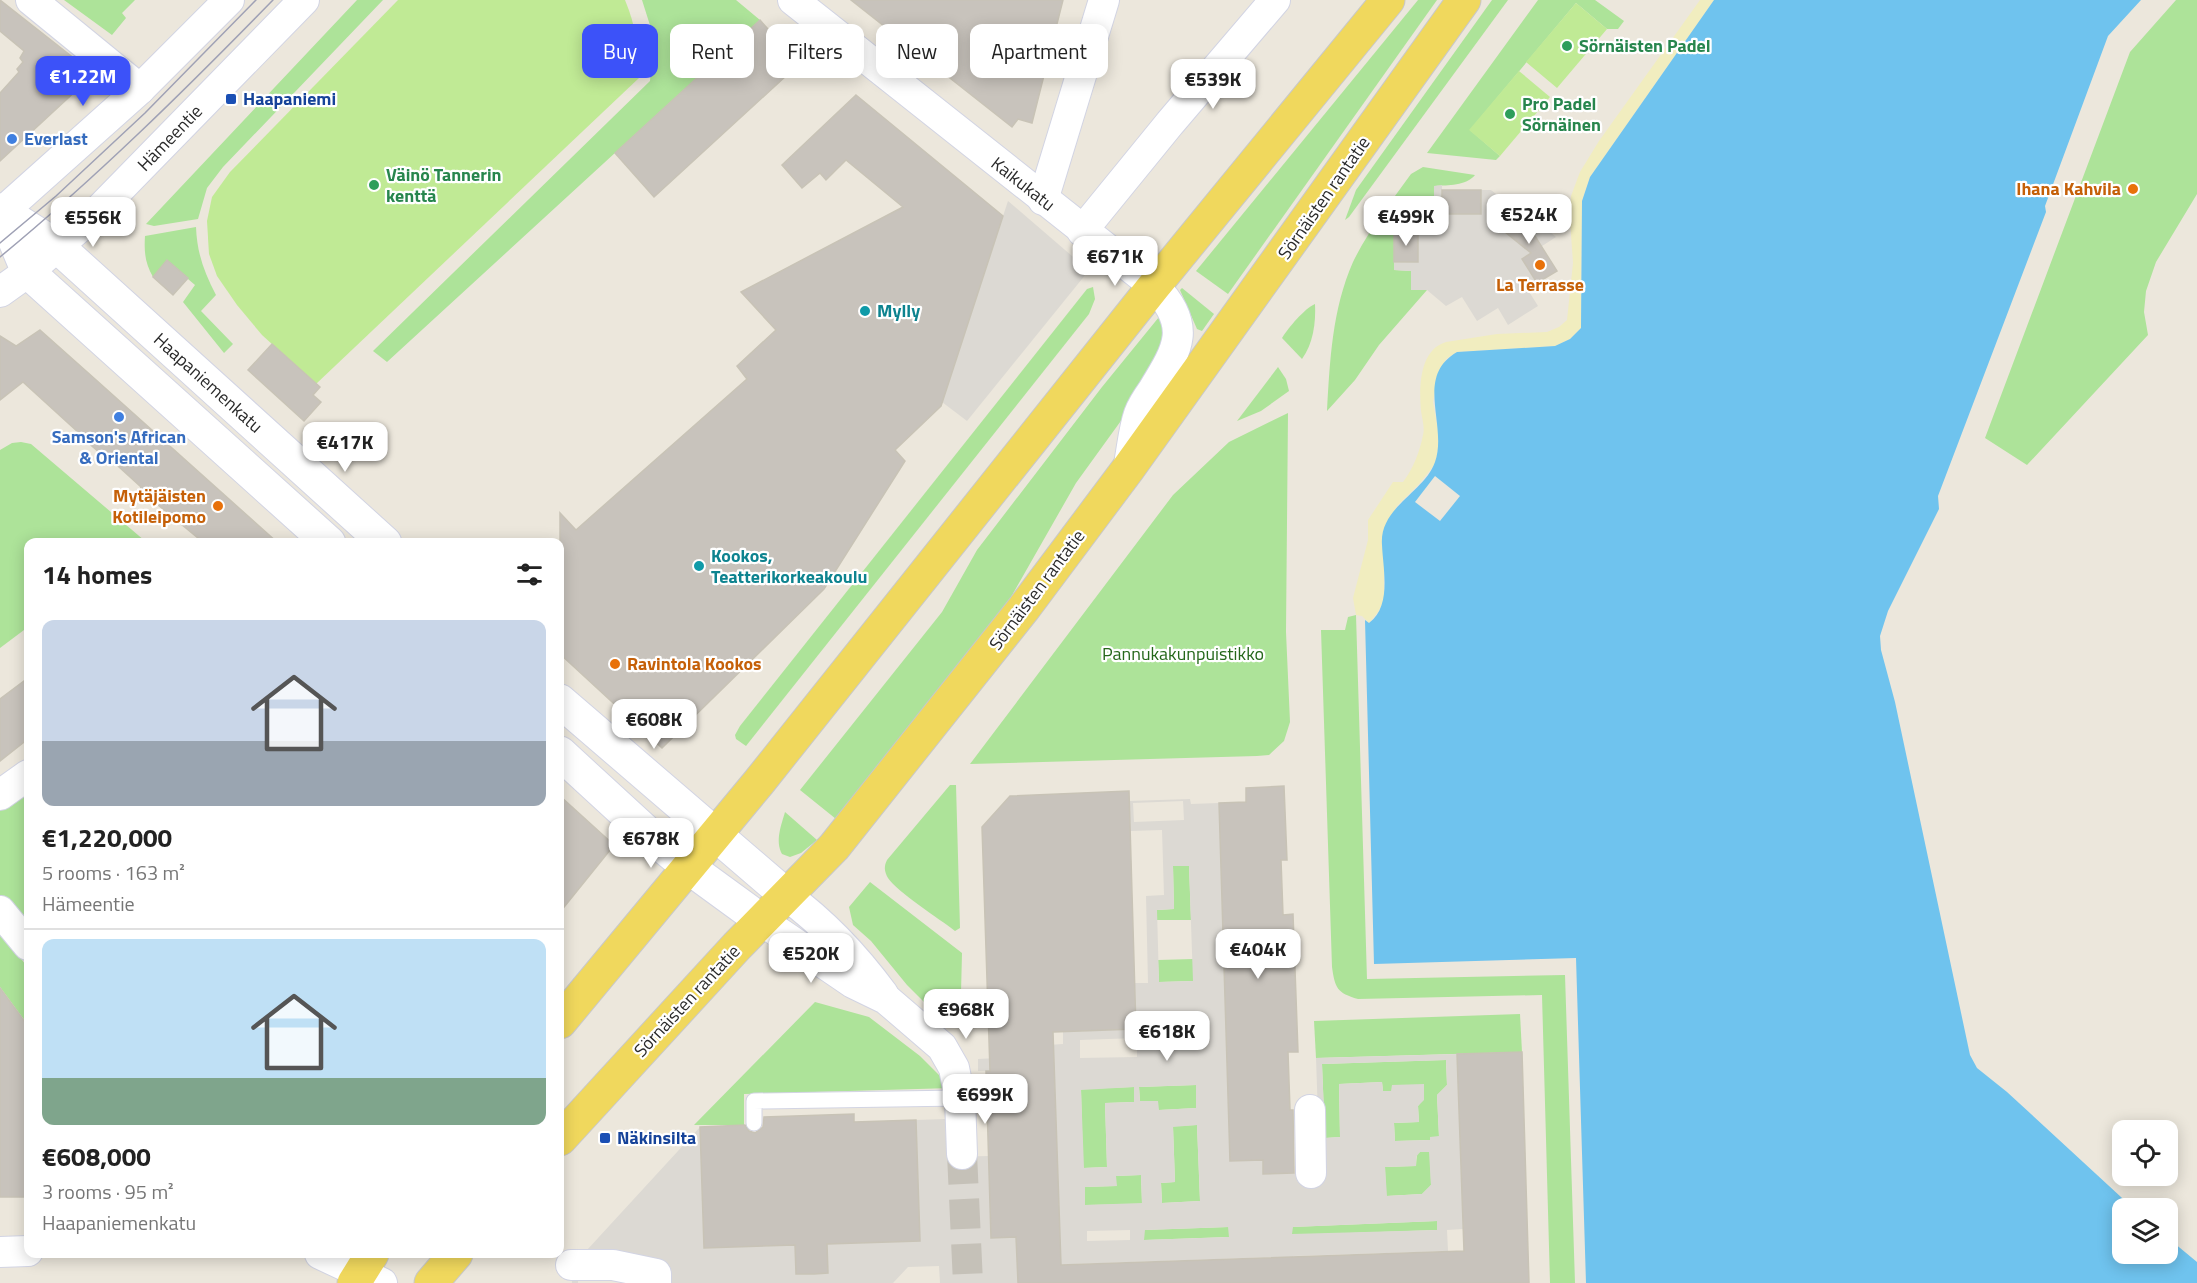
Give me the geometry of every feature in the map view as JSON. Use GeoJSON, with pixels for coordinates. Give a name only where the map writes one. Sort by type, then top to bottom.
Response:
{"type":"FeatureCollection","features":[{"type":"Feature","properties":{"kind":"main road"},"geometry":{"type":"LineString","coordinates":[[564,1017],[716,834],[1154,286],[1388,0]]}},
{"type":"Feature","properties":{"kind":"main road","name":"Sörnäisten rantatie"},"geometry":{"type":"LineString","coordinates":[[564,1136],[737,946],[834,847],[1024,608],[1310,218],[1464,0]]}},
{"type":"Feature","properties":{"kind":"main road","name":"Haapaniemenkatu"},"geometry":{"type":"LineString","coordinates":[[1,212],[58,247],[379,538]]}},
{"type":"Feature","properties":{"kind":"main road"},"geometry":{"type":"LineString","coordinates":[[1,212],[28,272]]}},
{"type":"Feature","properties":{"kind":"main road","name":"Haapaniemenkatu"},"geometry":{"type":"LineString","coordinates":[[28,272],[320,538]]}},
{"type":"Feature","properties":{"kind":"main road"},"geometry":{"type":"LineString","coordinates":[[564,704],[787,896]]}},
{"type":"Feature","properties":{"kind":"main road"},"geometry":{"type":"LineString","coordinates":[[564,757],[638,825],[688,867],[762,921]]}},
{"type":"Feature","properties":{"kind":"main road"},"geometry":{"type":"LineString","coordinates":[[431,1283],[453,1258]]}},
{"type":"Feature","properties":{"kind":"street"},"geometry":{"type":"LineString","coordinates":[[31,0],[140,89]]}},
{"type":"Feature","properties":{"kind":"street"},"geometry":{"type":"LineString","coordinates":[[1,212],[140,89],[229,0]]}},
{"type":"Feature","properties":{"kind":"street","name":"Hämeentie"},"geometry":{"type":"LineString","coordinates":[[0,292],[28,272],[102,208],[304,0]]}},
{"type":"Feature","properties":{"kind":"street","name":"Kaikukatu"},"geometry":{"type":"LineString","coordinates":[[793,0],[1154,286],[1168,301],[1177,323],[1172,359],[1139,413],[1128,469]]}},
{"type":"Feature","properties":{"kind":"street"},"geometry":{"type":"LineString","coordinates":[[1043,200],[1104,0]]}},
{"type":"Feature","properties":{"kind":"street"},"geometry":{"type":"LineString","coordinates":[[1082,231],[1275,0]]}},
{"type":"Feature","properties":{"kind":"street"},"geometry":{"type":"LineString","coordinates":[[0,795],[24,778]]}},
{"type":"Feature","properties":{"kind":"street"},"geometry":{"type":"LineString","coordinates":[[787,896],[817,918],[863,967],[886,999],[942,1047],[954,1068],[960,1098],[962,1154]]}},
{"type":"Feature","properties":{"kind":"street"},"geometry":{"type":"LineString","coordinates":[[4,902],[24,938]]}},
{"type":"Feature","properties":{"kind":"street"},"geometry":{"type":"LineString","coordinates":[[762,921],[853,983],[886,999]]}},
{"type":"Feature","properties":{"kind":"street"},"geometry":{"type":"LineString","coordinates":[[1310,1110],[1311,1173]]}},
{"type":"Feature","properties":{"kind":"street"},"geometry":{"type":"LineString","coordinates":[[0,1252],[24,1251]]}},
{"type":"Feature","properties":{"kind":"street"},"geometry":{"type":"LineString","coordinates":[[330,1258],[367,1273]]}},
{"type":"Feature","properties":{"kind":"street"},"geometry":{"type":"LineString","coordinates":[[571,1265],[613,1265],[656,1274],[656,1283]]}},
{"type":"Feature","properties":{"kind":"lane"},"geometry":{"type":"LineString","coordinates":[[325,538],[348,510]]}},
{"type":"Feature","properties":{"kind":"lane"},"geometry":{"type":"LineString","coordinates":[[754,1123],[754,1101],[960,1098]]}},
{"type":"Feature","properties":{"kind":"green space"},"geometry":{"type":"Polygon","coordinates":[[[64,0],[135,0],[122,13],[126,18],[112,35],[64,0]]]}},
{"type":"Feature","properties":{"kind":"green space"},"geometry":{"type":"Polygon","coordinates":[[[357,0],[383,0],[223,167],[207,188],[198,219],[154,226],[146,224],[357,0]]]}},
{"type":"Feature","properties":{"kind":"green space","name":"Väinö Tannerin kenttä"},"geometry":{"type":"Polygon","coordinates":[[[398,0],[625,0],[633,24],[582,24],[582,78],[639,78],[316,384],[262,335],[217,276],[209,254],[207,221],[212,197],[230,172],[398,0]]]}},
{"type":"Feature","properties":{"kind":"green space"},"geometry":{"type":"Polygon","coordinates":[[[642,0],[736,0],[760,20],[754,26],[670,24],[670,78],[697,78],[387,362],[373,351],[650,81],[650,78],[658,78],[658,24],[650,24],[642,0]]]}},
{"type":"Feature","properties":{"kind":"green space"},"geometry":{"type":"Polygon","coordinates":[[[1418,0],[1437,0],[1228,294],[1196,271],[1418,0]]]}},
{"type":"Feature","properties":{"kind":"green space"},"geometry":{"type":"Polygon","coordinates":[[[1492,0],[1508,0],[1345,220],[1356,190],[1492,0]]]}},
{"type":"Feature","properties":{"kind":"green space"},"geometry":{"type":"Polygon","coordinates":[[[1538,0],[1595,0],[1624,21],[1618,29],[1607,29],[1576,3],[1470,130],[1500,156],[1496,160],[1427,153],[1538,0]]]}},
{"type":"Feature","properties":{"kind":"green space"},"geometry":{"type":"Polygon","coordinates":[[[2176,0],[2197,0],[2197,194],[2156,262],[2146,291],[2144,312],[2148,335],[2027,465],[1985,438],[2130,52],[2176,0]]]}},
{"type":"Feature","properties":{"kind":"green space","name":"Sörnäisten Padel"},"geometry":{"type":"Polygon","coordinates":[[[1576,3],[1607,29],[1557,88],[1526,62],[1576,3]]]}},
{"type":"Feature","properties":{"kind":"green space","name":"Pro Padel Sörnäinen"},"geometry":{"type":"Polygon","coordinates":[[[1519,71],[1550,97],[1500,156],[1469,130],[1519,71]]]}},
{"type":"Feature","properties":{"kind":"green space"},"geometry":{"type":"Polygon","coordinates":[[[1423,167],[1475,175],[1462,183],[1435,186],[1435,206],[1411,206],[1411,233],[1394,234],[1394,270],[1411,271],[1427,290],[1379,345],[1355,380],[1327,411],[1336,317],[1353,262],[1373,228],[1411,174],[1423,167]]]}},
{"type":"Feature","properties":{"kind":"green space"},"geometry":{"type":"Polygon","coordinates":[[[196,227],[202,262],[216,295],[201,311],[233,344],[224,353],[183,302],[195,285],[167,261],[153,277],[147,262],[145,236],[196,227]]]}},
{"type":"Feature","properties":{"kind":"green space"},"geometry":{"type":"Polygon","coordinates":[[[1093,287],[1095,299],[1089,314],[746,746],[736,739],[735,735],[740,726],[1087,289],[1093,287]]]}},
{"type":"Feature","properties":{"kind":"green space"},"geometry":{"type":"Polygon","coordinates":[[[1182,288],[1214,314],[1202,331],[1197,329],[1180,290],[1182,288]]]}},
{"type":"Feature","properties":{"kind":"green space"},"geometry":{"type":"Polygon","coordinates":[[[1315,304],[1313,333],[1302,359],[1282,338],[1297,319],[1315,304]]]}},
{"type":"Feature","properties":{"kind":"green space"},"geometry":{"type":"Polygon","coordinates":[[[1159,317],[1164,334],[1149,382],[1076,483],[1011,597],[836,819],[800,790],[942,612],[977,550],[1102,387],[1159,317]]]}},
{"type":"Feature","properties":{"kind":"green space"},"geometry":{"type":"Polygon","coordinates":[[[1278,367],[1286,379],[1289,391],[1261,411],[1237,421],[1278,367]]]}},
{"type":"Feature","properties":{"kind":"green space","name":"Pannukakunpuistikko"},"geometry":{"type":"Polygon","coordinates":[[[1288,413],[1286,632],[1290,722],[1284,741],[1269,755],[1257,756],[970,764],[1173,495],[1229,442],[1288,413]]]}},
{"type":"Feature","properties":{"kind":"green space"},"geometry":{"type":"Polygon","coordinates":[[[12,443],[31,444],[141,538],[24,538],[24,630],[0,648],[0,450],[12,443]]]}},
{"type":"Feature","properties":{"kind":"green space"},"geometry":{"type":"Polygon","coordinates":[[[1356,615],[1367,979],[1565,975],[1575,1283],[1550,1283],[1542,995],[1358,999],[1341,992],[1334,980],[1321,630],[1345,630],[1348,617],[1356,615]]]}},
{"type":"Feature","properties":{"kind":"green space"},"geometry":{"type":"Polygon","coordinates":[[[950,785],[956,785],[960,928],[955,931],[893,884],[885,869],[887,860],[950,785]]]}},
{"type":"Feature","properties":{"kind":"green space"},"geometry":{"type":"Polygon","coordinates":[[[24,790],[24,928],[0,897],[0,807],[24,790]]]}},
{"type":"Feature","properties":{"kind":"green space"},"geometry":{"type":"Polygon","coordinates":[[[785,812],[817,840],[801,853],[790,857],[782,854],[779,844],[779,833],[785,812]]]}},
{"type":"Feature","properties":{"kind":"green space"},"geometry":{"type":"Polygon","coordinates":[[[1173,866],[1189,866],[1191,920],[1157,920],[1157,910],[1174,909],[1173,866]]]}},
{"type":"Feature","properties":{"kind":"green space"},"geometry":{"type":"Polygon","coordinates":[[[870,882],[962,953],[961,993],[957,1003],[952,1006],[929,1007],[907,985],[871,941],[853,925],[849,907],[870,882]]]}},
{"type":"Feature","properties":{"kind":"green space"},"geometry":{"type":"Polygon","coordinates":[[[0,930],[24,963],[24,1020],[0,987],[0,930]]]}},
{"type":"Feature","properties":{"kind":"green space"},"geometry":{"type":"Polygon","coordinates":[[[1193,959],[1193,981],[1159,982],[1158,960],[1193,959]]]}},
{"type":"Feature","properties":{"kind":"green space"},"geometry":{"type":"Polygon","coordinates":[[[815,1002],[869,1017],[920,1056],[952,1088],[744,1094],[744,1125],[694,1125],[815,1002]]]}},
{"type":"Feature","properties":{"kind":"green space"},"geometry":{"type":"Polygon","coordinates":[[[1520,1014],[1522,1052],[1316,1058],[1314,1021],[1520,1014]]]}},
{"type":"Feature","properties":{"kind":"green space"},"geometry":{"type":"Polygon","coordinates":[[[1446,1060],[1447,1085],[1437,1095],[1439,1137],[1430,1140],[1395,1141],[1394,1123],[1419,1122],[1418,1106],[1421,1102],[1392,1086],[1392,1091],[1383,1091],[1382,1082],[1339,1084],[1340,1137],[1325,1138],[1322,1064],[1446,1060]]]}},
{"type":"Feature","properties":{"kind":"green space"},"geometry":{"type":"Polygon","coordinates":[[[1196,1085],[1197,1108],[1159,1110],[1140,1101],[1139,1087],[1196,1085]]]}},
{"type":"Feature","properties":{"kind":"green space"},"geometry":{"type":"Polygon","coordinates":[[[1134,1087],[1134,1102],[1105,1103],[1107,1167],[1083,1168],[1081,1089],[1134,1087]]]}},
{"type":"Feature","properties":{"kind":"green space"},"geometry":{"type":"Polygon","coordinates":[[[1197,1125],[1200,1201],[1162,1203],[1161,1183],[1175,1182],[1173,1126],[1197,1125]]]}},
{"type":"Feature","properties":{"kind":"green space"},"geometry":{"type":"Polygon","coordinates":[[[1430,1152],[1431,1185],[1422,1194],[1386,1196],[1385,1167],[1416,1166],[1417,1154],[1430,1152]]]}},
{"type":"Feature","properties":{"kind":"green space"},"geometry":{"type":"Polygon","coordinates":[[[1141,1175],[1142,1204],[1085,1205],[1084,1187],[1116,1186],[1116,1176],[1141,1175]]]}},
{"type":"Feature","properties":{"kind":"green space"},"geometry":{"type":"Polygon","coordinates":[[[1437,1221],[1437,1230],[1292,1235],[1292,1227],[1437,1221]]]}},
{"type":"Feature","properties":{"kind":"green space"},"geometry":{"type":"Polygon","coordinates":[[[1229,1227],[1229,1237],[1144,1240],[1144,1230],[1229,1227]]]}},
{"type":"Feature","properties":{"kind":"sand"},"geometry":{"type":"Polygon","coordinates":[[[1700,0],[1714,0],[1590,177],[1582,201],[1581,328],[1570,339],[1555,346],[1457,352],[1446,359],[1437,381],[1433,402],[1440,441],[1435,464],[1397,506],[1384,529],[1382,543],[1384,601],[1369,623],[1362,616],[1356,615],[1353,598],[1368,540],[1368,520],[1393,482],[1403,482],[1418,453],[1424,432],[1421,381],[1430,353],[1437,346],[1446,342],[1497,334],[1547,332],[1559,327],[1567,320],[1573,263],[1571,196],[1580,172],[1599,141],[1700,0]]]}},
{"type":"Feature","properties":{"kind":"shaded area"},"geometry":{"type":"Polygon","coordinates":[[[1442,185],[1442,214],[1481,214],[1481,190],[1491,190],[1515,209],[1500,228],[1523,246],[1538,227],[1545,233],[1548,230],[1556,237],[1522,259],[1537,284],[1528,290],[1538,306],[1508,325],[1498,308],[1477,321],[1462,297],[1446,306],[1427,290],[1411,290],[1411,271],[1394,270],[1394,263],[1418,262],[1418,234],[1411,233],[1411,226],[1434,225],[1434,186],[1442,185]]]}},
{"type":"Feature","properties":{"kind":"shaded area"},"geometry":{"type":"Polygon","coordinates":[[[1008,201],[1079,262],[1086,274],[967,421],[942,402],[1008,201]]]}},
{"type":"Feature","properties":{"kind":"shaded area"},"geometry":{"type":"Polygon","coordinates":[[[1190,799],[1191,804],[1219,803],[1231,1160],[1263,1160],[1264,1174],[1320,1173],[1316,1058],[1458,1054],[1463,1229],[1447,1230],[1448,1251],[1293,1256],[1294,1283],[1272,1257],[1017,1266],[1018,1283],[940,1283],[939,1266],[908,1267],[893,1283],[639,1283],[638,1279],[578,1280],[578,1283],[572,1283],[571,1253],[587,1252],[700,1127],[704,1248],[795,1245],[796,1274],[814,1274],[828,1273],[827,1244],[920,1241],[916,1120],[945,1119],[947,1157],[989,1156],[991,1238],[1060,1236],[1054,1069],[978,1071],[978,1059],[997,1058],[1048,1045],[1063,1044],[1063,1032],[1136,1029],[1135,983],[1148,983],[1146,896],[1164,895],[1162,830],[1130,831],[1129,801],[1190,799]],[[1183,801],[1133,803],[1134,822],[1184,820],[1183,801]],[[1173,866],[1174,909],[1157,910],[1159,982],[1193,981],[1189,866],[1173,866]],[[1137,1038],[1080,1040],[1080,1058],[1137,1057],[1137,1038]],[[1446,1060],[1322,1064],[1325,1138],[1340,1137],[1339,1084],[1382,1082],[1383,1091],[1391,1091],[1392,1085],[1424,1084],[1424,1100],[1418,1106],[1419,1122],[1394,1123],[1395,1141],[1430,1140],[1430,1137],[1439,1136],[1437,1095],[1447,1085],[1446,1060]],[[1196,1085],[1139,1087],[1140,1101],[1158,1101],[1159,1110],[1196,1108],[1196,1085]],[[1134,1087],[1081,1090],[1084,1168],[1107,1167],[1105,1103],[1134,1102],[1134,1087]],[[1197,1125],[1173,1127],[1175,1182],[1161,1183],[1162,1203],[1200,1201],[1197,1125]],[[1420,1152],[1416,1157],[1416,1166],[1385,1167],[1387,1196],[1422,1194],[1431,1185],[1429,1152],[1420,1152]],[[1141,1175],[1116,1176],[1117,1186],[1085,1187],[1085,1205],[1142,1203],[1141,1175]],[[1437,1221],[1293,1227],[1292,1234],[1437,1230],[1437,1221]],[[1228,1227],[1145,1230],[1144,1240],[1229,1237],[1228,1227]],[[1130,1230],[1087,1231],[1087,1241],[1130,1240],[1130,1230]]]}},
{"type":"Feature","properties":{"kind":"water"},"geometry":{"type":"Polygon","coordinates":[[[1714,0],[2141,0],[2108,36],[2045,206],[2046,212],[1938,496],[1939,509],[1888,611],[1880,636],[1881,650],[1895,702],[1970,1055],[1977,1068],[2007,1092],[2122,1198],[2112,1198],[2112,1264],[2178,1264],[2178,1246],[2197,1262],[2197,1283],[1586,1283],[1576,958],[1374,964],[1365,620],[1369,623],[1381,607],[1384,587],[1383,532],[1387,520],[1422,483],[1435,462],[1438,433],[1435,388],[1437,375],[1444,362],[1457,352],[1555,346],[1570,339],[1581,328],[1582,201],[1590,177],[1714,0]]]}},
{"type":"Feature","properties":{"kind":"pier"},"geometry":{"type":"Polygon","coordinates":[[[1435,476],[1460,496],[1440,521],[1415,502],[1435,476]]]}},
{"type":"Feature","properties":{"kind":"building"},"geometry":{"type":"Polygon","coordinates":[[[0,0],[94,74],[0,161],[0,93],[19,72],[17,69],[23,62],[20,58],[24,51],[0,31],[0,0]]]}},
{"type":"Feature","properties":{"kind":"building"},"geometry":{"type":"Polygon","coordinates":[[[851,0],[1063,0],[1057,24],[970,24],[970,78],[1043,78],[1032,123],[1018,119],[1012,127],[950,78],[958,78],[958,24],[881,24],[851,0]]]}},
{"type":"Feature","properties":{"kind":"building"},"geometry":{"type":"Polygon","coordinates":[[[760,20],[766,27],[766,78],[784,78],[654,197],[615,153],[697,78],[754,78],[754,26],[760,20]]]}},
{"type":"Feature","properties":{"kind":"building","name":"Kookos, Teatterikorkeakoulu"},"geometry":{"type":"Polygon","coordinates":[[[856,95],[1003,216],[941,406],[895,450],[905,461],[824,589],[662,748],[564,658],[564,538],[560,538],[560,513],[576,530],[747,379],[737,366],[776,330],[741,292],[903,207],[846,160],[826,180],[820,173],[802,188],[782,165],[856,95]]]}},
{"type":"Feature","properties":{"kind":"building"},"geometry":{"type":"Polygon","coordinates":[[[1442,190],[1481,190],[1481,214],[1442,214],[1442,190]]]}},
{"type":"Feature","properties":{"kind":"building"},"geometry":{"type":"Polygon","coordinates":[[[1411,206],[1435,206],[1435,226],[1411,226],[1411,206]]]}},
{"type":"Feature","properties":{"kind":"building"},"geometry":{"type":"Polygon","coordinates":[[[1515,209],[1538,227],[1533,233],[1557,271],[1537,283],[1522,259],[1531,253],[1500,228],[1515,209]]]}},
{"type":"Feature","properties":{"kind":"building"},"geometry":{"type":"Polygon","coordinates":[[[1394,233],[1418,233],[1418,262],[1394,262],[1394,233]]]}},
{"type":"Feature","properties":{"kind":"building"},"geometry":{"type":"Polygon","coordinates":[[[167,260],[188,278],[173,295],[153,277],[167,260]]]}},
{"type":"Feature","properties":{"kind":"building"},"geometry":{"type":"Polygon","coordinates":[[[40,330],[272,538],[198,538],[140,490],[141,487],[79,435],[23,382],[0,400],[0,336],[16,346],[40,330]]]}},
{"type":"Feature","properties":{"kind":"building"},"geometry":{"type":"Polygon","coordinates":[[[272,344],[320,387],[313,395],[321,402],[304,421],[248,370],[272,344]]]}},
{"type":"Feature","properties":{"kind":"building"},"geometry":{"type":"Polygon","coordinates":[[[24,681],[24,742],[0,761],[0,699],[24,681]]]}},
{"type":"Feature","properties":{"kind":"building"},"geometry":{"type":"Polygon","coordinates":[[[1284,786],[1287,860],[1281,860],[1283,915],[1293,914],[1298,1052],[1288,1052],[1290,1110],[1293,1110],[1294,1173],[1263,1174],[1263,1160],[1230,1161],[1219,803],[1246,802],[1246,788],[1284,786]]]}},
{"type":"Feature","properties":{"kind":"building"},"geometry":{"type":"Polygon","coordinates":[[[1129,791],[1136,1029],[1053,1032],[1061,1265],[1464,1251],[1457,1054],[1522,1052],[1529,1283],[1018,1283],[1016,1237],[991,1238],[986,1071],[990,1071],[982,827],[1010,796],[1129,791]]]}},
{"type":"Feature","properties":{"kind":"building"},"geometry":{"type":"Polygon","coordinates":[[[564,800],[614,845],[564,907],[564,800]]]}},
{"type":"Feature","properties":{"kind":"building"},"geometry":{"type":"Polygon","coordinates":[[[0,988],[24,1021],[24,1197],[0,1197],[0,988]]]}},
{"type":"Feature","properties":{"kind":"building"},"geometry":{"type":"Polygon","coordinates":[[[854,1114],[854,1122],[916,1120],[920,1241],[827,1244],[828,1273],[814,1274],[796,1274],[795,1245],[704,1248],[700,1127],[745,1125],[749,1131],[755,1133],[763,1127],[764,1117],[854,1114]]]}},
{"type":"Feature","properties":{"kind":"tunnel"},"geometry":{"type":"LineString","coordinates":[[962,1154],[968,1283]]}},
{"type":"Feature","properties":{"kind":"tram line"},"geometry":{"type":"LineString","coordinates":[[0,243],[56,196],[145,113],[256,0]]}},
{"type":"Feature","properties":{"kind":"tram line"},"geometry":{"type":"LineString","coordinates":[[0,257],[140,132],[273,0]]}},
{"type":"Feature","properties":{"kind":"place","name":"Sörnäisten Padel"},"geometry":{"type":"Point","coordinates":[1567,46]}},
{"type":"Feature","properties":{"kind":"place","name":"Haapaniemi"},"geometry":{"type":"Point","coordinates":[231,99]}},
{"type":"Feature","properties":{"kind":"place","name":"Pro Padel Sörnäinen"},"geometry":{"type":"Point","coordinates":[1510,114]}},
{"type":"Feature","properties":{"kind":"place","name":"Everlast"},"geometry":{"type":"Point","coordinates":[12,139]}},
{"type":"Feature","properties":{"kind":"place","name":"Väinö Tannerin kenttä"},"geometry":{"type":"Point","coordinates":[374,185]}},
{"type":"Feature","properties":{"kind":"place","name":"Ihana Kahvila"},"geometry":{"type":"Point","coordinates":[2133,189]}},
{"type":"Feature","properties":{"kind":"place","name":"La Terrasse"},"geometry":{"type":"Point","coordinates":[1540,265]}},
{"type":"Feature","properties":{"kind":"place","name":"Mylly"},"geometry":{"type":"Point","coordinates":[865,311]}},
{"type":"Feature","properties":{"kind":"place","name":"Samson's African & Oriental"},"geometry":{"type":"Point","coordinates":[119,417]}},
{"type":"Feature","properties":{"kind":"place","name":"Mytäjäisten Kotileipomo"},"geometry":{"type":"Point","coordinates":[218,506]}},
{"type":"Feature","properties":{"kind":"place","name":"Kookos, Teatterikorkeakoulu"},"geometry":{"type":"Point","coordinates":[699,566]}},
{"type":"Feature","properties":{"kind":"place","name":"Ravintola Kookos"},"geometry":{"type":"Point","coordinates":[615,664]}},
{"type":"Feature","properties":{"kind":"place","name":"Näkinsilta"},"geometry":{"type":"Point","coordinates":[605,1138]}}]}
